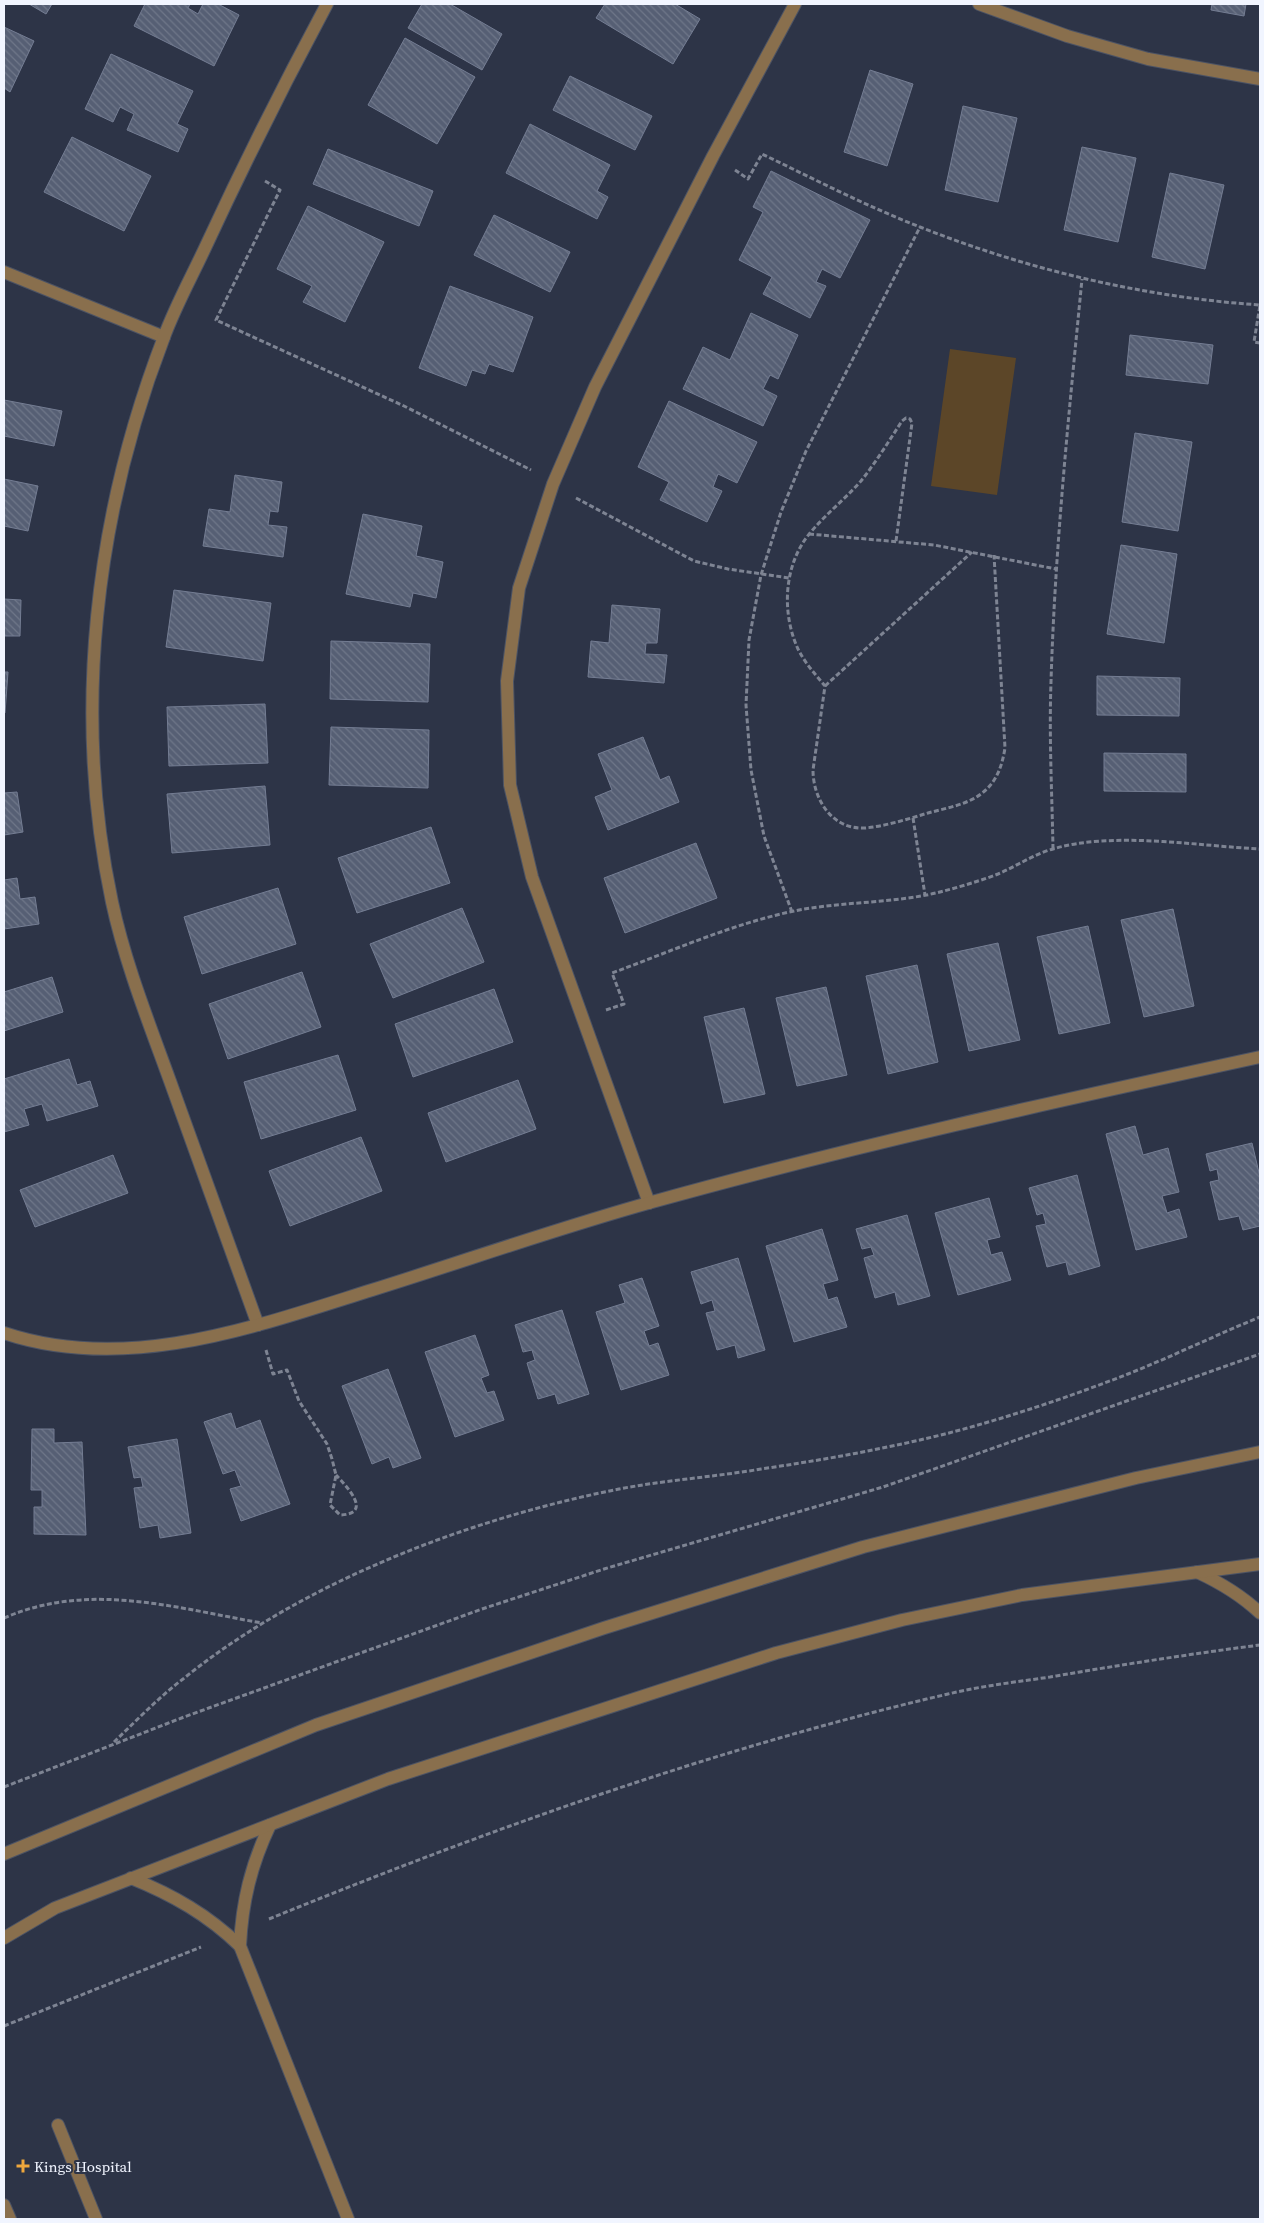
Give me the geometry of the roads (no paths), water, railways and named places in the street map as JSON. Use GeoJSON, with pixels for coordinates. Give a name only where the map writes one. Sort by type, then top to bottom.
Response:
{"type":"FeatureCollection","features":[{"type":"Feature","properties":{"kind":"street"},"geometry":{"type":"LineString","coordinates":[[258,1325],[140,997],[112,904],[96,808],[92,712],[96,616],[108,530],[135,427],[164,337],[243,168],[327,4]]}},
{"type":"Feature","properties":{"kind":"street"},"geometry":{"type":"LineString","coordinates":[[650,1203],[532,876],[510,785],[506,682],[519,588],[553,484],[595,387],[713,156],[795,4]]}},
{"type":"Feature","properties":{"kind":"street"},"geometry":{"type":"LineString","coordinates":[[979,4],[1067,36],[1148,59],[1260,79]]}},
{"type":"Feature","properties":{"kind":"street"},"geometry":{"type":"LineString","coordinates":[[4,272],[164,337]]}},
{"type":"Feature","properties":{"kind":"street"},"geometry":{"type":"LineString","coordinates":[[4,1334],[26,1341],[103,1350],[180,1344],[258,1325],[650,1203],[896,1139],[1260,1057]]}},
{"type":"Feature","properties":{"kind":"street"},"geometry":{"type":"LineString","coordinates":[[4,1854],[316,1725],[604,1628],[863,1547],[1136,1478],[1260,1452]]}},
{"type":"Feature","properties":{"kind":"street"},"geometry":{"type":"LineString","coordinates":[[4,1938],[55,1908],[388,1779],[776,1652],[902,1620],[1022,1595],[1260,1564]]}},
{"type":"Feature","properties":{"kind":"street"},"geometry":{"type":"LineString","coordinates":[[1197,1572],[1222,1583],[1244,1598],[1260,1613]]}},
{"type":"Feature","properties":{"kind":"street"},"geometry":{"type":"LineString","coordinates":[[270,1825],[256,1854],[235,1933],[348,2219]]}},
{"type":"Feature","properties":{"kind":"street"},"geometry":{"type":"LineString","coordinates":[[132,1878],[162,1890],[235,1933]]}},
{"type":"Feature","properties":{"kind":"street"},"geometry":{"type":"LineString","coordinates":[[58,2125],[96,2219]]}},
{"type":"Feature","properties":{"kind":"street"},"geometry":{"type":"LineString","coordinates":[[4,2205],[10,2219]]}},
{"type":"Feature","properties":{"kind":"place","name":"Kings Hospital"},"geometry":{"type":"Point","coordinates":[23,2166]}}]}
